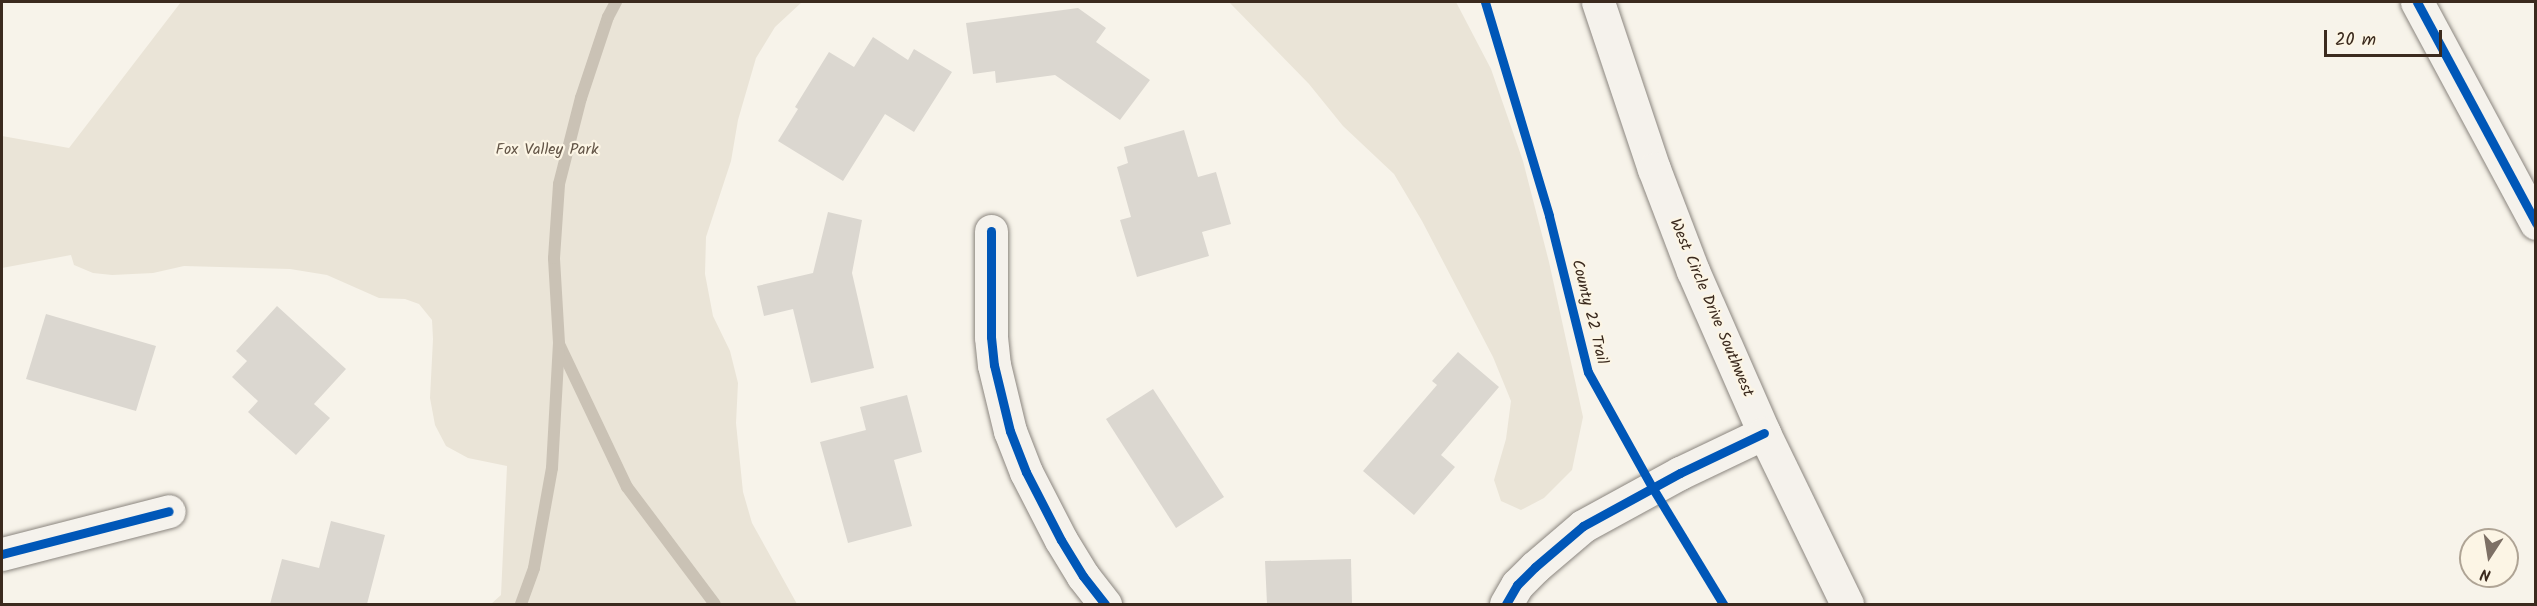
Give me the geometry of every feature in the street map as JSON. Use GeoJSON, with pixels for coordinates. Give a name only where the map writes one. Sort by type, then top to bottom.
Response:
{"type":"FeatureCollection","features":[{"type":"Feature","properties":{"kind":"street","name":"West Circle Drive Southwest"},"geometry":{"type":"LineString","coordinates":[[1598,2],[1676,227],[1764,433],[1846,604]]}},
{"type":"Feature","properties":{"kind":"street"},"geometry":{"type":"LineString","coordinates":[[2417,2],[2535,223]]}},
{"type":"Feature","properties":{"kind":"street"},"geometry":{"type":"LineString","coordinates":[[991,231],[991,337],[994,365],[1010,431],[1026,472],[1061,540],[1083,576],[1105,604]]}},
{"type":"Feature","properties":{"kind":"street"},"geometry":{"type":"LineString","coordinates":[[1506,604],[1517,585],[1583,526],[1671,478],[1764,433]]}},
{"type":"Feature","properties":{"kind":"street"},"geometry":{"type":"LineString","coordinates":[[2,554],[169,511]]}},
{"type":"Feature","properties":{"kind":"green space","name":"Fox Valley Park"},"geometry":{"type":"Polygon","coordinates":[[[181,2],[802,2],[775,27],[756,58],[738,120],[731,161],[706,237],[705,274],[713,316],[730,351],[738,383],[736,423],[743,492],[752,523],[797,604],[491,604],[501,595],[507,466],[468,458],[446,446],[435,425],[430,398],[432,320],[419,304],[405,299],[379,298],[327,275],[290,269],[184,266],[153,273],[112,275],[93,273],[74,265],[71,255],[2,268],[2,136],[69,148],[181,2]]]}},
{"type":"Feature","properties":{"kind":"green space"},"geometry":{"type":"Polygon","coordinates":[[[1229,2],[1456,2],[1491,69],[1523,161],[1549,262],[1583,417],[1572,470],[1544,498],[1521,510],[1501,501],[1494,480],[1506,439],[1511,401],[1493,357],[1422,221],[1394,174],[1343,126],[1309,84],[1229,2]]]}},
{"type":"Feature","properties":{"kind":"building"},"geometry":{"type":"Polygon","coordinates":[[[1078,8],[1106,28],[1096,42],[1150,80],[1120,120],[1055,75],[996,83],[995,71],[973,74],[966,23],[1078,8]]]}},
{"type":"Feature","properties":{"kind":"building"},"geometry":{"type":"Polygon","coordinates":[[[873,37],[908,60],[914,49],[952,72],[914,132],[885,114],[843,181],[778,141],[798,109],[795,107],[829,52],[854,67],[873,37]]]}},
{"type":"Feature","properties":{"kind":"building"},"geometry":{"type":"Polygon","coordinates":[[[1184,130],[1198,177],[1216,172],[1231,224],[1202,232],[1209,256],[1137,277],[1120,220],[1131,217],[1117,167],[1128,163],[1124,147],[1184,130]]]}},
{"type":"Feature","properties":{"kind":"building"},"geometry":{"type":"Polygon","coordinates":[[[828,212],[862,220],[852,273],[874,368],[811,383],[793,309],[764,316],[757,286],[813,273],[828,212]]]}},
{"type":"Feature","properties":{"kind":"building"},"geometry":{"type":"Polygon","coordinates":[[[277,306],[346,369],[314,404],[330,418],[296,455],[248,412],[258,401],[232,377],[247,361],[236,351],[277,306]]]}},
{"type":"Feature","properties":{"kind":"building"},"geometry":{"type":"Polygon","coordinates":[[[46,314],[156,346],[136,411],[26,379],[46,314]]]}},
{"type":"Feature","properties":{"kind":"building"},"geometry":{"type":"Polygon","coordinates":[[[1458,352],[1499,387],[1441,455],[1455,467],[1414,515],[1363,471],[1437,385],[1432,381],[1458,352]]]}},
{"type":"Feature","properties":{"kind":"building"},"geometry":{"type":"Polygon","coordinates":[[[1153,389],[1224,497],[1176,528],[1106,419],[1153,389]]]}},
{"type":"Feature","properties":{"kind":"building"},"geometry":{"type":"Polygon","coordinates":[[[907,395],[922,452],[894,460],[912,526],[848,543],[820,442],[866,430],[860,407],[907,395]]]}},
{"type":"Feature","properties":{"kind":"building"},"geometry":{"type":"Polygon","coordinates":[[[331,521],[385,535],[367,604],[270,604],[282,559],[319,568],[331,521]]]}},
{"type":"Feature","properties":{"kind":"building"},"geometry":{"type":"Polygon","coordinates":[[[1351,559],[1352,604],[1267,604],[1265,561],[1351,559]]]}},
{"type":"Feature","properties":{"kind":"waterway"},"geometry":{"type":"LineString","coordinates":[[521,604],[534,568],[552,468],[559,343],[554,258],[559,184],[581,98],[608,17],[616,2]]}},
{"type":"Feature","properties":{"kind":"waterway"},"geometry":{"type":"LineString","coordinates":[[559,344],[627,487],[715,604]]}},
{"type":"Feature","properties":{"kind":"cycle path","name":"County 22 Trail"},"geometry":{"type":"LineString","coordinates":[[1485,2],[1549,216],[1588,372],[1652,487],[1723,604]]}},
{"type":"Feature","properties":{"kind":"cycle path"},"geometry":{"type":"LineString","coordinates":[[2417,2],[2536,223]]}},
{"type":"Feature","properties":{"kind":"cycle path"},"geometry":{"type":"LineString","coordinates":[[991,231],[991,337],[994,365],[1010,431],[1026,472],[1061,540],[1083,576],[1105,604]]}},
{"type":"Feature","properties":{"kind":"cycle path"},"geometry":{"type":"LineString","coordinates":[[1506,604],[1517,585],[1583,526],[1680,473],[1764,433]]}},
{"type":"Feature","properties":{"kind":"cycle path"},"geometry":{"type":"LineString","coordinates":[[2,554],[169,511]]}}]}
